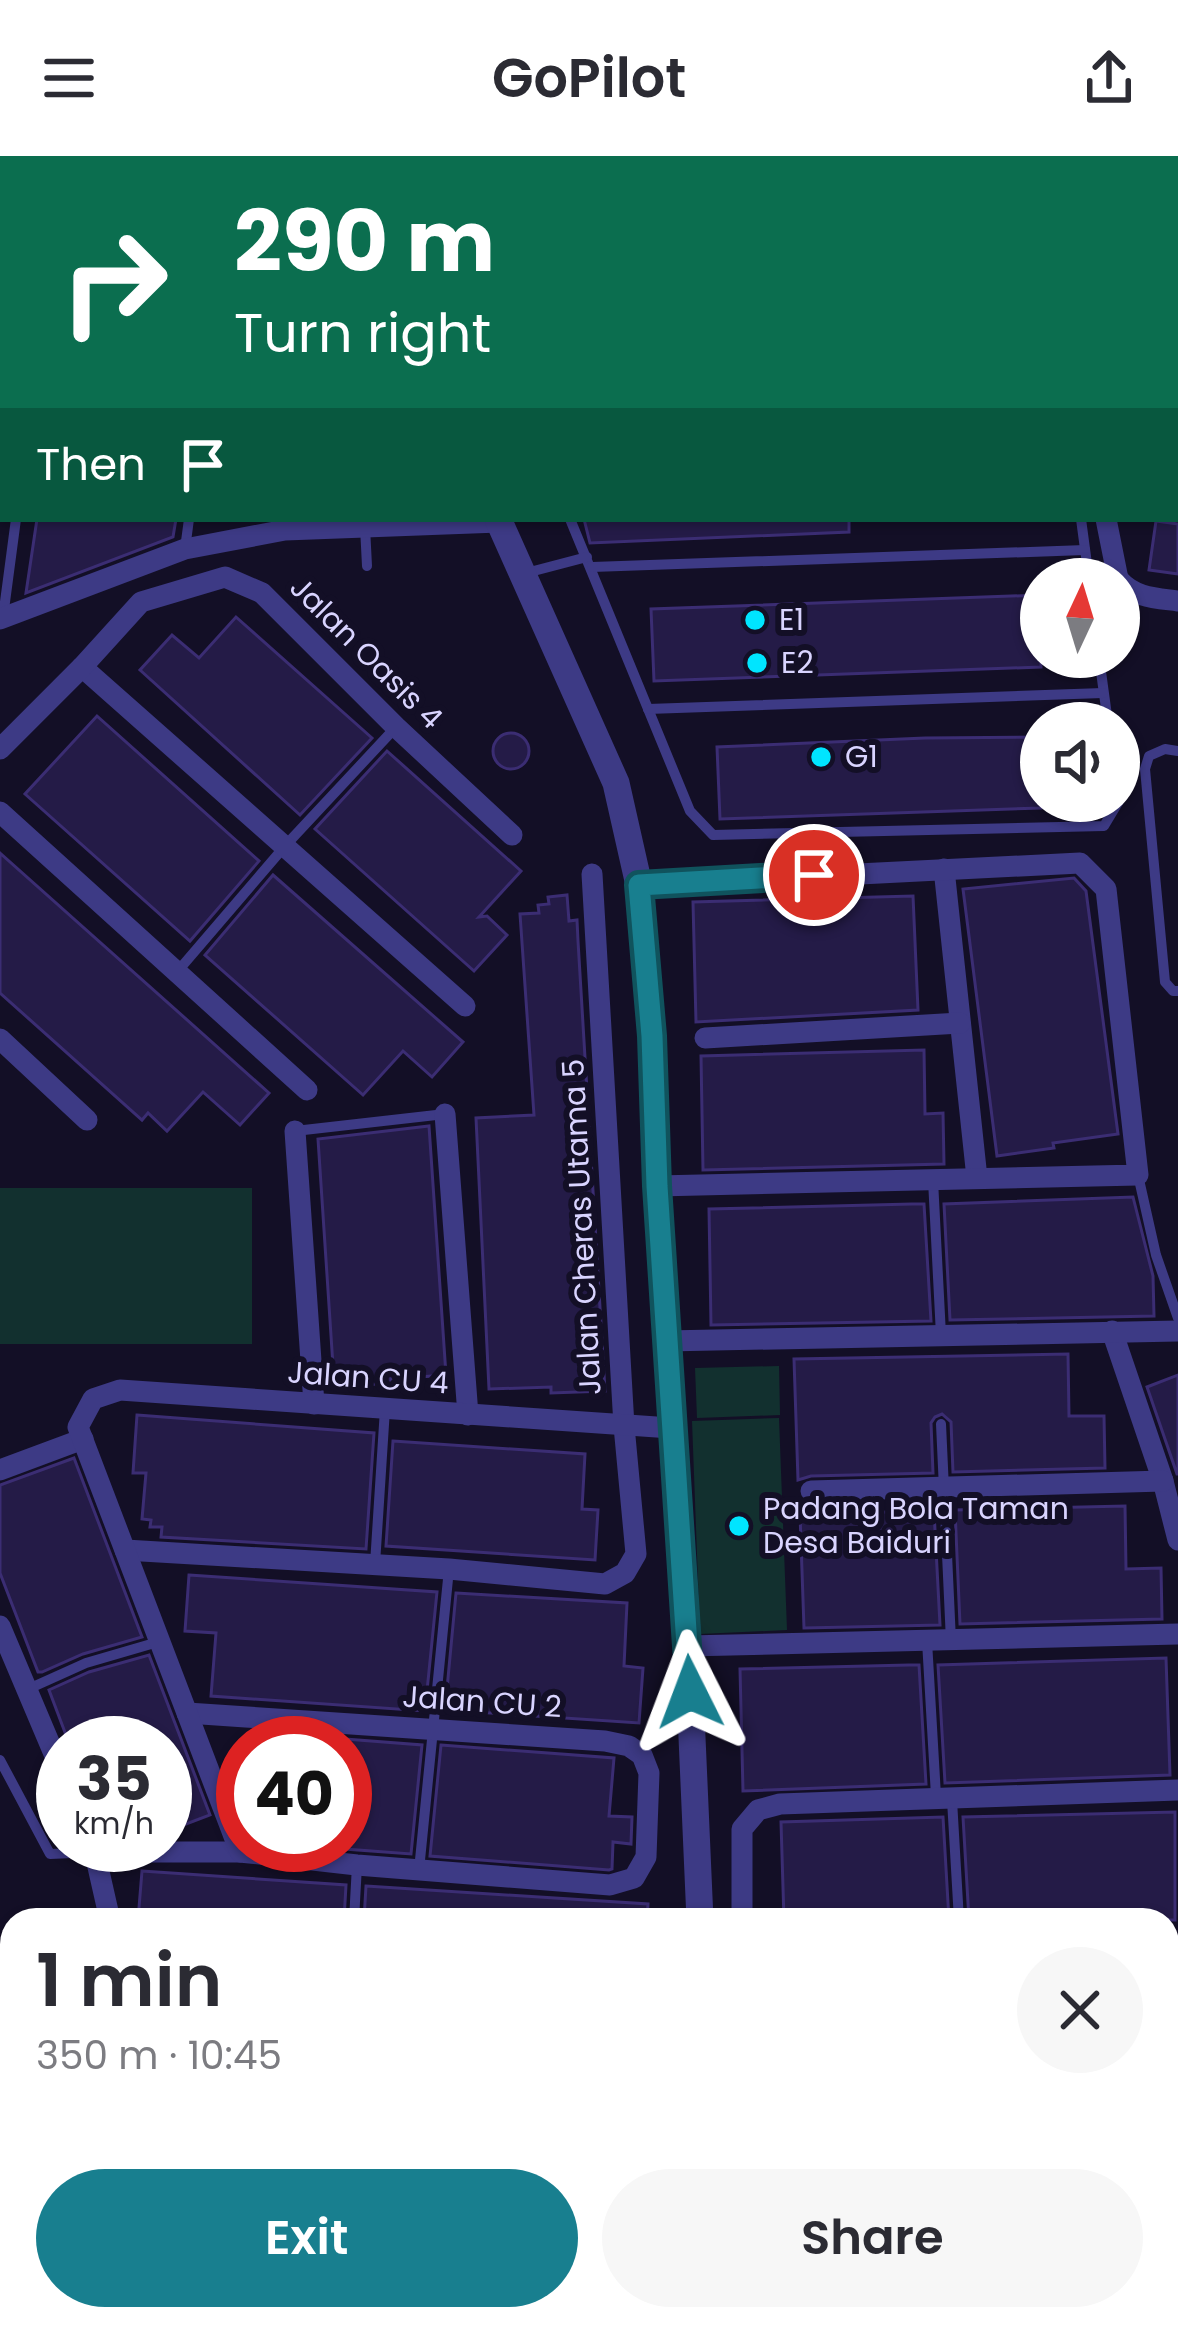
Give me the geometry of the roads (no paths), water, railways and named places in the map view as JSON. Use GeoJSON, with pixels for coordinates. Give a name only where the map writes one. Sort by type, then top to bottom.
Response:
{"type":"FeatureCollection","features":[{"type":"Feature","properties":{"kind":"street"},"geometry":{"type":"LineString","coordinates":[[1,618],[184,549],[285,530],[447,522]]}},
{"type":"Feature","properties":{"kind":"street"},"geometry":{"type":"LineString","coordinates":[[500,522],[616,783],[639,885],[652,1036],[699,1908]]}},
{"type":"Feature","properties":{"kind":"street"},"geometry":{"type":"LineString","coordinates":[[1107,522],[1114,558]]}},
{"type":"Feature","properties":{"kind":"street","name":"Jalan Oasis 4"},"geometry":{"type":"LineString","coordinates":[[0,749],[141,602],[225,578],[262,593],[512,835]]}},
{"type":"Feature","properties":{"kind":"street"},"geometry":{"type":"LineString","coordinates":[[1140,595],[1178,601]]}},
{"type":"Feature","properties":{"kind":"street"},"geometry":{"type":"LineString","coordinates":[[82,667],[465,1006]]}},
{"type":"Feature","properties":{"kind":"street"},"geometry":{"type":"LineString","coordinates":[[0,812],[307,1090]]}},
{"type":"Feature","properties":{"kind":"street"},"geometry":{"type":"LineString","coordinates":[[639,885],[1080,863],[1106,889],[1138,1175],[657,1186]]}},
{"type":"Feature","properties":{"kind":"street"},"geometry":{"type":"LineString","coordinates":[[944,868],[977,1178]]}},
{"type":"Feature","properties":{"kind":"street","name":"Jalan Cheras Utama 5"},"geometry":{"type":"LineString","coordinates":[[449,1569],[605,1584],[625,1573],[636,1554],[624,1426],[592,874]]}},
{"type":"Feature","properties":{"kind":"street"},"geometry":{"type":"LineString","coordinates":[[705,1038],[960,1024]]}},
{"type":"Feature","properties":{"kind":"street"},"geometry":{"type":"LineString","coordinates":[[0,1039],[87,1120]]}},
{"type":"Feature","properties":{"kind":"street"},"geometry":{"type":"LineString","coordinates":[[445,1114],[468,1415]]}},
{"type":"Feature","properties":{"kind":"street"},"geometry":{"type":"LineString","coordinates":[[295,1131],[314,1404]]}},
{"type":"Feature","properties":{"kind":"street"},"geometry":{"type":"LineString","coordinates":[[1112,1331],[1178,1540]]}},
{"type":"Feature","properties":{"kind":"street"},"geometry":{"type":"LineString","coordinates":[[666,1341],[1178,1331]]}},
{"type":"Feature","properties":{"kind":"street","name":"Jalan CU 4"},"geometry":{"type":"LineString","coordinates":[[0,1470],[81,1433],[93,1399],[120,1390],[671,1428]]}},
{"type":"Feature","properties":{"kind":"street"},"geometry":{"type":"LineString","coordinates":[[81,1433],[216,1789]]}},
{"type":"Feature","properties":{"kind":"street"},"geometry":{"type":"LineString","coordinates":[[811,1491],[1163,1481]]}},
{"type":"Feature","properties":{"kind":"street"},"geometry":{"type":"LineString","coordinates":[[124,1550],[449,1569]]}},
{"type":"Feature","properties":{"kind":"street"},"geometry":{"type":"LineString","coordinates":[[0,1626],[37,1716]]}},
{"type":"Feature","properties":{"kind":"street"},"geometry":{"type":"LineString","coordinates":[[688,1646],[1178,1634]]}},
{"type":"Feature","properties":{"kind":"street"},"geometry":{"type":"LineString","coordinates":[[0,1689],[24,1685]]}},
{"type":"Feature","properties":{"kind":"street","name":"Jalan CU 2"},"geometry":{"type":"LineString","coordinates":[[187,1713],[604,1741],[629,1746],[642,1755],[649,1773],[646,1858],[634,1878],[610,1885],[419,1870]]}},
{"type":"Feature","properties":{"kind":"street"},"geometry":{"type":"LineString","coordinates":[[742,1908],[742,1829],[758,1810],[780,1804],[1178,1790]]}},
{"type":"Feature","properties":{"kind":"street"},"geometry":{"type":"LineString","coordinates":[[372,1866],[419,1870]]}},
{"type":"Feature","properties":{"kind":"street"},"geometry":{"type":"LineString","coordinates":[[100,1872],[108,1908]]}},
{"type":"Feature","properties":{"kind":"lane"},"geometry":{"type":"LineString","coordinates":[[1,618],[16,522]]}},
{"type":"Feature","properties":{"kind":"lane"},"geometry":{"type":"LineString","coordinates":[[184,549],[188,522]]}},
{"type":"Feature","properties":{"kind":"lane"},"geometry":{"type":"LineString","coordinates":[[571,522],[690,811],[712,836],[1104,826],[1106,822]]}},
{"type":"Feature","properties":{"kind":"lane"},"geometry":{"type":"LineString","coordinates":[[1081,522],[1086,558]]}},
{"type":"Feature","properties":{"kind":"lane"},"geometry":{"type":"LineString","coordinates":[[365,527],[367,566]]}},
{"type":"Feature","properties":{"kind":"lane"},"geometry":{"type":"LineString","coordinates":[[523,574],[590,562],[1085,550]]}},
{"type":"Feature","properties":{"kind":"lane"},"geometry":{"type":"LineString","coordinates":[[1101,678],[1104,702]]}},
{"type":"Feature","properties":{"kind":"lane"},"geometry":{"type":"LineString","coordinates":[[648,709],[1103,693]]}},
{"type":"Feature","properties":{"kind":"lane"},"geometry":{"type":"LineString","coordinates":[[177,972],[284,846],[396,727]]}},
{"type":"Feature","properties":{"kind":"lane"},"geometry":{"type":"LineString","coordinates":[[1178,751],[1165,749],[1149,756],[1145,770],[1165,982],[1178,991]]}},
{"type":"Feature","properties":{"kind":"lane"},"geometry":{"type":"LineString","coordinates":[[295,1131],[445,1114]]}},
{"type":"Feature","properties":{"kind":"lane"},"geometry":{"type":"LineString","coordinates":[[1138,1175],[1156,1255],[1178,1318]]}},
{"type":"Feature","properties":{"kind":"lane"},"geometry":{"type":"LineString","coordinates":[[933,1180],[941,1335]]}},
{"type":"Feature","properties":{"kind":"lane"},"geometry":{"type":"LineString","coordinates":[[375,1564],[385,1409]]}},
{"type":"Feature","properties":{"kind":"lane"},"geometry":{"type":"LineString","coordinates":[[941,1424],[951,1641]]}},
{"type":"Feature","properties":{"kind":"lane"},"geometry":{"type":"LineString","coordinates":[[419,1870],[449,1569]]}},
{"type":"Feature","properties":{"kind":"lane"},"geometry":{"type":"LineString","coordinates":[[24,1685],[159,1641]]}},
{"type":"Feature","properties":{"kind":"lane"},"geometry":{"type":"LineString","coordinates":[[927,1641],[958,1908]]}},
{"type":"Feature","properties":{"kind":"lane"},"geometry":{"type":"LineString","coordinates":[[0,1760],[36,1828]]}},
{"type":"Feature","properties":{"kind":"lane"},"geometry":{"type":"LineString","coordinates":[[354,1908],[356,1872]]}},
{"type":"Feature","properties":{"kind":"place","name":"E1"},"geometry":{"type":"Point","coordinates":[755,620]}},
{"type":"Feature","properties":{"kind":"place","name":"E2"},"geometry":{"type":"Point","coordinates":[757,663]}},
{"type":"Feature","properties":{"kind":"place","name":"G1"},"geometry":{"type":"Point","coordinates":[821,757]}},
{"type":"Feature","properties":{"kind":"place","name":"Padang Bola Taman Desa Baiduri"},"geometry":{"type":"Point","coordinates":[739,1526]}}]}
